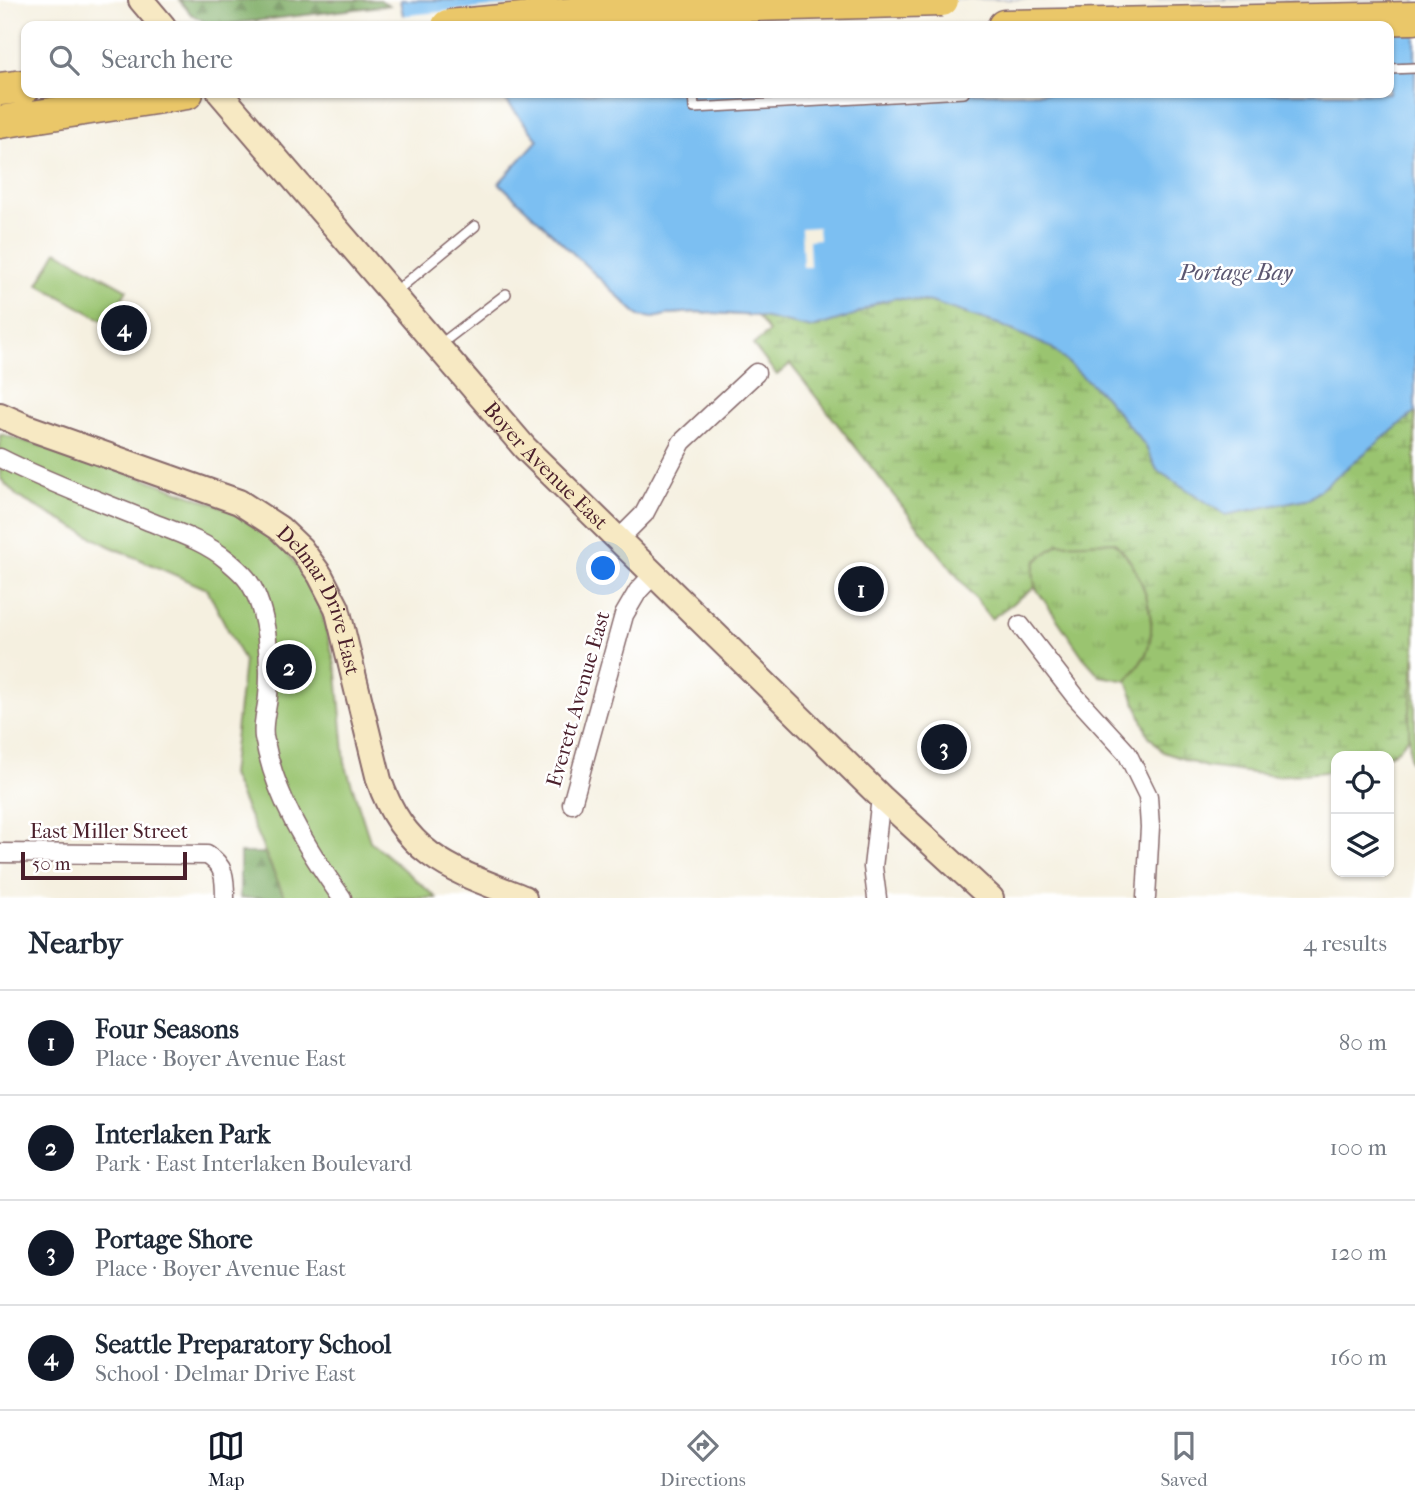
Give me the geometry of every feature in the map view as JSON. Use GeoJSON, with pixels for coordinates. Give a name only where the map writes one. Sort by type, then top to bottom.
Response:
{"type":"FeatureCollection","features":[{"type":"Feature","properties":{"kind":"highway"},"geometry":{"type":"LineString","coordinates":[[500,21],[720,6],[942,0]]}},
{"type":"Feature","properties":{"kind":"highway"},"geometry":{"type":"LineString","coordinates":[[1261,21],[1415,18]]}},
{"type":"Feature","properties":{"kind":"highway"},"geometry":{"type":"LineString","coordinates":[[0,89],[21,87]]}},
{"type":"Feature","properties":{"kind":"highway"},"geometry":{"type":"LineString","coordinates":[[0,122],[155,98]]}},
{"type":"Feature","properties":{"kind":"street"},"geometry":{"type":"LineString","coordinates":[[141,0],[159,21]]}},
{"type":"Feature","properties":{"kind":"street","name":"Boyer Avenue East"},"geometry":{"type":"LineString","coordinates":[[224,98],[525,448],[881,797],[992,898]]}},
{"type":"Feature","properties":{"kind":"street"},"geometry":{"type":"LineString","coordinates":[[619,539],[644,514],[682,442],[756,373]]}},
{"type":"Feature","properties":{"kind":"street","name":"Delmar Drive East"},"geometry":{"type":"LineString","coordinates":[[0,415],[27,427],[221,494],[256,511],[279,528],[312,562],[337,608],[379,780],[398,821],[423,850],[450,869],[524,898]]}},
{"type":"Feature","properties":{"kind":"street"},"geometry":{"type":"LineString","coordinates":[[0,458],[186,536],[224,557],[249,582],[261,610],[267,636],[268,698],[264,713],[264,734],[270,760],[283,798],[302,839],[342,898]]}},
{"type":"Feature","properties":{"kind":"street","name":"Everett Avenue East"},"geometry":{"type":"LineString","coordinates":[[572,804],[624,615],[638,591],[654,574]]}},
{"type":"Feature","properties":{"kind":"street"},"geometry":{"type":"LineString","coordinates":[[1020,625],[1075,696],[1127,753],[1148,796],[1150,827],[1146,898]]}},
{"type":"Feature","properties":{"kind":"street"},"geometry":{"type":"LineString","coordinates":[[877,898],[873,867],[881,797]]}},
{"type":"Feature","properties":{"kind":"street","name":"East Miller Street"},"geometry":{"type":"LineString","coordinates":[[0,853],[197,853],[217,860],[223,869],[225,898]]}},
{"type":"Feature","properties":{"kind":"lane"},"geometry":{"type":"LineString","coordinates":[[688,18],[689,0]]}},
{"type":"Feature","properties":{"kind":"lane"},"geometry":{"type":"LineString","coordinates":[[1394,69],[1415,68]]}},
{"type":"Feature","properties":{"kind":"lane"},"geometry":{"type":"LineString","coordinates":[[693,98],[694,108],[874,98]]}},
{"type":"Feature","properties":{"kind":"lane"},"geometry":{"type":"LineString","coordinates":[[392,295],[475,226]]}},
{"type":"Feature","properties":{"kind":"lane"},"geometry":{"type":"LineString","coordinates":[[437,347],[506,294]]}},
{"type":"Feature","properties":{"kind":"green space"},"geometry":{"type":"Polygon","coordinates":[[[179,0],[380,0],[389,5],[254,21],[203,21],[191,14],[179,0]]]}},
{"type":"Feature","properties":{"kind":"green space"},"geometry":{"type":"Polygon","coordinates":[[[1415,35],[1415,652],[1409,736],[1394,752],[1331,751],[1331,771],[1276,776],[1206,767],[1163,752],[1148,735],[1127,681],[1146,654],[1151,625],[1140,579],[1114,542],[1058,544],[1036,561],[1033,571],[1035,587],[991,619],[790,364],[777,375],[753,345],[769,332],[757,316],[697,312],[670,314],[1373,98],[1394,98],[1394,82],[1415,35]]]}},
{"type":"Feature","properties":{"kind":"green space"},"geometry":{"type":"Polygon","coordinates":[[[57,251],[127,290],[108,323],[38,284],[57,251]]]}},
{"type":"Feature","properties":{"kind":"green space"},"geometry":{"type":"Polygon","coordinates":[[[0,434],[97,461],[228,509],[280,543],[317,593],[337,673],[345,763],[370,841],[437,898],[285,898],[231,775],[244,661],[207,589],[107,545],[18,497],[0,478],[0,434]]]}},
{"type":"Feature","properties":{"kind":"green space"},"geometry":{"type":"Polygon","coordinates":[[[1114,542],[1132,565],[1145,594],[1151,625],[1150,640],[1146,654],[1127,681],[1100,676],[1083,657],[1035,587],[1033,571],[1036,561],[1058,544],[1114,542]]]}},
{"type":"Feature","properties":{"kind":"green space"},"geometry":{"type":"Polygon","coordinates":[[[1415,652],[1415,761],[1410,761],[1409,723],[1415,652]]]}},
{"type":"Feature","properties":{"kind":"green space"},"geometry":{"type":"Polygon","coordinates":[[[240,853],[265,853],[285,898],[240,898],[240,853]]]}},
{"type":"Feature","properties":{"kind":"water","name":"Portage Bay"},"geometry":{"type":"Polygon","coordinates":[[[400,0],[1415,0],[1415,412],[1310,498],[1226,515],[1157,470],[1145,445],[1104,396],[1052,348],[998,324],[931,302],[895,298],[812,328],[757,316],[697,312],[654,318],[639,316],[499,183],[538,140],[504,98],[1394,98],[1394,21],[404,21],[400,0]]]}},
{"type":"Feature","properties":{"kind":"pier"},"geometry":{"type":"Polygon","coordinates":[[[561,0],[1415,0],[1415,33],[1394,27],[1394,21],[400,21],[399,16],[561,0]]]}},
{"type":"Feature","properties":{"kind":"pier"},"geometry":{"type":"Polygon","coordinates":[[[818,227],[819,239],[809,240],[810,267],[803,267],[801,228],[818,227]]]}},
{"type":"Feature","properties":{"kind":"place","name":"Seattle Preparatory School"},"geometry":{"type":"Point","coordinates":[124,328]}},
{"type":"Feature","properties":{"kind":"place","name":"Four Seasons"},"geometry":{"type":"Point","coordinates":[861,589]}},
{"type":"Feature","properties":{"kind":"place","name":"Interlaken Park"},"geometry":{"type":"Point","coordinates":[289,667]}},
{"type":"Feature","properties":{"kind":"place","name":"Portage Shore"},"geometry":{"type":"Point","coordinates":[944,747]}}]}
